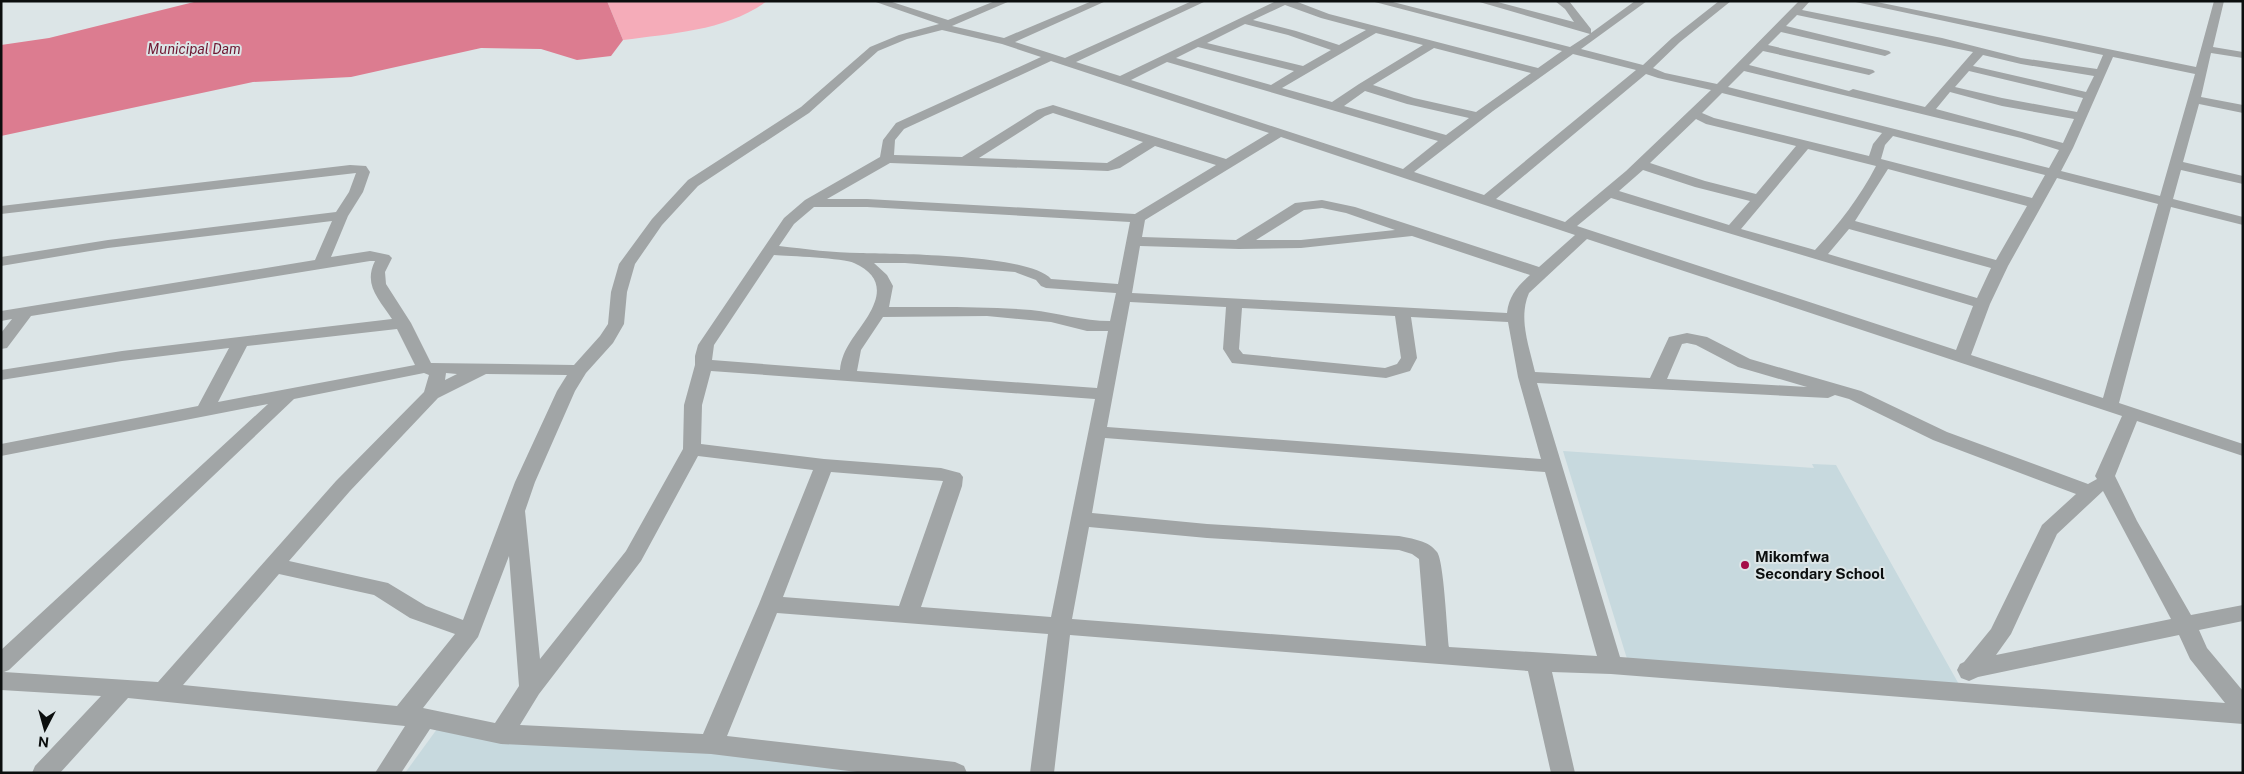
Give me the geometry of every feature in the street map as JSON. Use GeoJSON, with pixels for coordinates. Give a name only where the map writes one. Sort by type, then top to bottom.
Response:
{"type":"FeatureCollection","features":[{"type":"Feature","properties":{"kind":"street"},"geometry":{"type":"LineString","coordinates":[[878,1],[945,25],[1005,42],[1404,174],[1568,226],[2243,450]]}},
{"type":"Feature","properties":{"kind":"street"},"geometry":{"type":"LineString","coordinates":[[894,7],[909,1]]}},
{"type":"Feature","properties":{"kind":"street"},"geometry":{"type":"LineString","coordinates":[[387,773],[414,717],[470,631],[525,482],[555,412],[579,370],[607,339],[616,324],[619,292],[627,264],[657,222],[693,183],[805,110],[874,49],[903,37],[945,25],[1005,1]]}},
{"type":"Feature","properties":{"kind":"street"},"geometry":{"type":"LineString","coordinates":[[1005,42],[1101,1]]}},
{"type":"Feature","properties":{"kind":"street"},"geometry":{"type":"LineString","coordinates":[[1066,62],[1201,1]]}},
{"type":"Feature","properties":{"kind":"street"},"geometry":{"type":"LineString","coordinates":[[1121,80],[1285,1],[1325,16],[1540,72]]}},
{"type":"Feature","properties":{"kind":"street"},"geometry":{"type":"LineString","coordinates":[[1376,1],[1398,4],[1645,69],[1662,76],[1722,88],[2243,221]]}},
{"type":"Feature","properties":{"kind":"street"},"geometry":{"type":"LineString","coordinates":[[1481,1],[1504,4],[1583,28],[1594,35]]}},
{"type":"Feature","properties":{"kind":"street"},"geometry":{"type":"LineString","coordinates":[[1560,1],[1570,6],[1583,28]]}},
{"type":"Feature","properties":{"kind":"street"},"geometry":{"type":"LineString","coordinates":[[1404,174],[1446,139],[1572,50],[1606,29],[1642,1]]}},
{"type":"Feature","properties":{"kind":"street"},"geometry":{"type":"LineString","coordinates":[[1488,200],[1645,69],[1676,40],[1726,1]]}},
{"type":"Feature","properties":{"kind":"street"},"geometry":{"type":"LineString","coordinates":[[1568,226],[1611,193],[1639,164],[1722,88],[1805,1]]}},
{"type":"Feature","properties":{"kind":"street"},"geometry":{"type":"LineString","coordinates":[[1856,1],[2202,72]]}},
{"type":"Feature","properties":{"kind":"street"},"geometry":{"type":"LineString","coordinates":[[2110,405],[2202,72],[2219,1]]}},
{"type":"Feature","properties":{"kind":"street"},"geometry":{"type":"LineString","coordinates":[[1795,12],[2046,65],[2098,73]]}},
{"type":"Feature","properties":{"kind":"street"},"geometry":{"type":"LineString","coordinates":[[1244,22],[1292,33],[1339,49]]}},
{"type":"Feature","properties":{"kind":"street"},"geometry":{"type":"LineString","coordinates":[[1779,28],[1885,53]]}},
{"type":"Feature","properties":{"kind":"street"},"geometry":{"type":"LineString","coordinates":[[1272,89],[1375,29]]}},
{"type":"Feature","properties":{"kind":"street"},"geometry":{"type":"LineString","coordinates":[[1831,116],[1852,94],[1901,34]]}},
{"type":"Feature","properties":{"kind":"street"},"geometry":{"type":"LineString","coordinates":[[1195,43],[1304,70]]}},
{"type":"Feature","properties":{"kind":"street"},"geometry":{"type":"LineString","coordinates":[[1334,107],[1364,86],[1433,44]]}},
{"type":"Feature","properties":{"kind":"street"},"geometry":{"type":"LineString","coordinates":[[1761,47],[1869,72]]}},
{"type":"Feature","properties":{"kind":"street"},"geometry":{"type":"LineString","coordinates":[[2206,49],[2243,56]]}},
{"type":"Feature","properties":{"kind":"street"},"geometry":{"type":"LineString","coordinates":[[1928,111],[1980,50]]}},
{"type":"Feature","properties":{"kind":"street"},"geometry":{"type":"LineString","coordinates":[[1962,356],[1982,304],[2000,266],[2034,203],[2067,148],[2098,73],[2110,52]]}},
{"type":"Feature","properties":{"kind":"street"},"geometry":{"type":"LineString","coordinates":[[887,159],[887,142],[890,134],[900,126],[1051,57]]}},
{"type":"Feature","properties":{"kind":"street"},"geometry":{"type":"LineString","coordinates":[[1164,58],[1446,139]]}},
{"type":"Feature","properties":{"kind":"street"},"geometry":{"type":"LineString","coordinates":[[1742,67],[2025,134],[2067,148]]}},
{"type":"Feature","properties":{"kind":"street"},"geometry":{"type":"LineString","coordinates":[[1965,67],[2089,96]]}},
{"type":"Feature","properties":{"kind":"street"},"geometry":{"type":"LineString","coordinates":[[1364,86],[1411,101],[1478,116]]}},
{"type":"Feature","properties":{"kind":"street"},"geometry":{"type":"LineString","coordinates":[[1947,88],[2002,102],[2080,116]]}},
{"type":"Feature","properties":{"kind":"street"},"geometry":{"type":"LineString","coordinates":[[2194,99],[2243,109]]}},
{"type":"Feature","properties":{"kind":"street"},"geometry":{"type":"LineString","coordinates":[[964,161],[1041,113],[1053,110],[1063,111],[1152,142],[1227,164]]}},
{"type":"Feature","properties":{"kind":"street"},"geometry":{"type":"LineString","coordinates":[[1694,114],[1710,121],[1879,162],[2034,203]]}},
{"type":"Feature","properties":{"kind":"street"},"geometry":{"type":"LineString","coordinates":[[810,203],[867,203],[1138,218],[1280,132]]}},
{"type":"Feature","properties":{"kind":"street"},"geometry":{"type":"LineString","coordinates":[[1818,256],[1848,224],[1870,194],[1879,162],[1880,144],[1890,132]]}},
{"type":"Feature","properties":{"kind":"street"},"geometry":{"type":"LineString","coordinates":[[501,734],[531,687],[634,556],[692,449],[693,404],[704,365],[703,356],[706,345],[789,221],[810,203],[887,159],[1108,167],[1115,165],[1152,142]]}},
{"type":"Feature","properties":{"kind":"street"},"geometry":{"type":"LineString","coordinates":[[1732,231],[1805,144]]}},
{"type":"Feature","properties":{"kind":"street"},"geometry":{"type":"LineString","coordinates":[[1639,164],[1700,184],[1760,199]]}},
{"type":"Feature","properties":{"kind":"street"},"geometry":{"type":"LineString","coordinates":[[2176,165],[2243,180]]}},
{"type":"Feature","properties":{"kind":"street"},"geometry":{"type":"LineString","coordinates":[[1,210],[196,185],[350,168],[361,169],[363,172],[356,192],[341,216],[321,263]]}},
{"type":"Feature","properties":{"kind":"street"},"geometry":{"type":"LineString","coordinates":[[1611,193],[1732,231],[1982,304]]}},
{"type":"Feature","properties":{"kind":"street"},"geometry":{"type":"LineString","coordinates":[[1239,245],[1300,206],[1308,204],[1350,210],[1411,232],[1540,273]]}},
{"type":"Feature","properties":{"kind":"street"},"geometry":{"type":"LineString","coordinates":[[1,262],[108,244],[341,216]]}},
{"type":"Feature","properties":{"kind":"street"},"geometry":{"type":"LineString","coordinates":[[1042,773],[1060,626],[1082,519],[1096,432],[1138,218]]}},
{"type":"Feature","properties":{"kind":"street"},"geometry":{"type":"LineString","coordinates":[[1848,224],[2000,266]]}},
{"type":"Feature","properties":{"kind":"street"},"geometry":{"type":"LineString","coordinates":[[1133,241],[1239,245],[1301,244],[1411,232]]}},
{"type":"Feature","properties":{"kind":"street"},"geometry":{"type":"LineString","coordinates":[[1586,232],[1522,291],[1516,304],[1515,318],[1527,377],[1611,665]]}},
{"type":"Feature","properties":{"kind":"street"},"geometry":{"type":"LineString","coordinates":[[769,250],[858,258],[905,258],[1017,268],[1041,277],[1046,283],[1123,293],[1234,302],[1515,318]]}},
{"type":"Feature","properties":{"kind":"street"},"geometry":{"type":"LineString","coordinates":[[1,316],[321,263],[370,256],[384,258],[377,272],[378,284],[403,323],[425,368],[438,372],[432,394]]}},
{"type":"Feature","properties":{"kind":"street"},"geometry":{"type":"LineString","coordinates":[[848,377],[848,365],[852,351],[879,312],[886,292],[883,279],[858,258]]}},
{"type":"Feature","properties":{"kind":"street"},"geometry":{"type":"LineString","coordinates":[[1234,302],[1231,349],[1238,359],[1386,372],[1404,366],[1409,358],[1402,312]]}},
{"type":"Feature","properties":{"kind":"street"},"geometry":{"type":"LineString","coordinates":[[879,312],[987,311],[1051,318],[1087,326],[1117,326]]}},
{"type":"Feature","properties":{"kind":"street"},"geometry":{"type":"LineString","coordinates":[[1,344],[26,312]]}},
{"type":"Feature","properties":{"kind":"street"},"geometry":{"type":"LineString","coordinates":[[1,375],[122,356],[403,323]]}},
{"type":"Feature","properties":{"kind":"street"},"geometry":{"type":"LineString","coordinates":[[1657,382],[1675,341],[1687,338],[1701,341],[1744,363],[1855,394],[1940,436],[2091,492]]}},
{"type":"Feature","properties":{"kind":"street"},"geometry":{"type":"LineString","coordinates":[[204,412],[240,343]]}},
{"type":"Feature","properties":{"kind":"street"},"geometry":{"type":"LineString","coordinates":[[704,365],[848,377],[1104,394]]}},
{"type":"Feature","properties":{"kind":"street"},"geometry":{"type":"LineString","coordinates":[[1,450],[425,368],[496,367],[579,370]]}},
{"type":"Feature","properties":{"kind":"street"},"geometry":{"type":"LineString","coordinates":[[163,692],[343,486],[432,394],[461,378],[496,367]]}},
{"type":"Feature","properties":{"kind":"street"},"geometry":{"type":"LineString","coordinates":[[1527,377],[1657,382],[1738,389],[1855,394]]}},
{"type":"Feature","properties":{"kind":"street"},"geometry":{"type":"LineString","coordinates":[[1,664],[289,393]]}},
{"type":"Feature","properties":{"kind":"street"},"geometry":{"type":"LineString","coordinates":[[1968,670],[2000,634],[2049,530],[2091,492],[2105,476],[2132,413]]}},
{"type":"Feature","properties":{"kind":"street"},"geometry":{"type":"LineString","coordinates":[[1096,432],[1553,466]]}},
{"type":"Feature","properties":{"kind":"street"},"geometry":{"type":"LineString","coordinates":[[692,449],[824,465],[941,474],[953,477],[952,486],[907,615]]}},
{"type":"Feature","properties":{"kind":"street"},"geometry":{"type":"LineString","coordinates":[[711,744],[770,604],[824,465]]}},
{"type":"Feature","properties":{"kind":"street"},"geometry":{"type":"LineString","coordinates":[[2105,476],[2127,521],[2186,626],[2198,653],[2241,715]]}},
{"type":"Feature","properties":{"kind":"street"},"geometry":{"type":"LineString","coordinates":[[515,511],[531,687]]}},
{"type":"Feature","properties":{"kind":"street"},"geometry":{"type":"LineString","coordinates":[[1082,519],[1207,531],[1399,543],[1419,548],[1429,556],[1438,654]]}},
{"type":"Feature","properties":{"kind":"street"},"geometry":{"type":"LineString","coordinates":[[274,565],[380,589],[418,612],[470,631]]}},
{"type":"Feature","properties":{"kind":"street"},"geometry":{"type":"LineString","coordinates":[[770,604],[1538,663],[1611,665],[1972,692],[2241,715]]}},
{"type":"Feature","properties":{"kind":"street"},"geometry":{"type":"LineString","coordinates":[[1968,670],[2243,613]]}},
{"type":"Feature","properties":{"kind":"street"},"geometry":{"type":"LineString","coordinates":[[1538,663],[1563,773]]}},
{"type":"Feature","properties":{"kind":"street"},"geometry":{"type":"LineString","coordinates":[[1968,670],[1972,692]]}},
{"type":"Feature","properties":{"kind":"street"},"geometry":{"type":"LineString","coordinates":[[1,681],[123,688],[414,717],[501,734],[711,744],[911,770],[955,773]]}},
{"type":"Feature","properties":{"kind":"street"},"geometry":{"type":"LineString","coordinates":[[44,773],[123,688]]}},
{"type":"Feature","properties":{"kind":"shaded area"},"geometry":{"type":"Polygon","coordinates":[[[607,1],[767,1],[734,19],[716,25],[623,40],[607,1]]]}},
{"type":"Feature","properties":{"kind":"shaded area","name":"Mikomfwa Secondary School"},"geometry":{"type":"Polygon","coordinates":[[[1563,451],[1814,468],[1812,464],[1836,465],[1961,688],[1628,662],[1563,451]]]}},
{"type":"Feature","properties":{"kind":"shaded area"},"geometry":{"type":"Polygon","coordinates":[[[437,729],[940,773],[405,773],[437,729]]]}},
{"type":"Feature","properties":{"kind":"water","name":"Municipal Dam"},"geometry":{"type":"Polygon","coordinates":[[[198,1],[607,1],[623,40],[611,56],[577,60],[541,49],[481,48],[351,77],[253,82],[1,136],[1,45],[49,38],[198,1]]]}},
{"type":"Feature","properties":{"kind":"place","name":"Mikomfwa Secondary School"},"geometry":{"type":"Point","coordinates":[1745,565]}}]}
